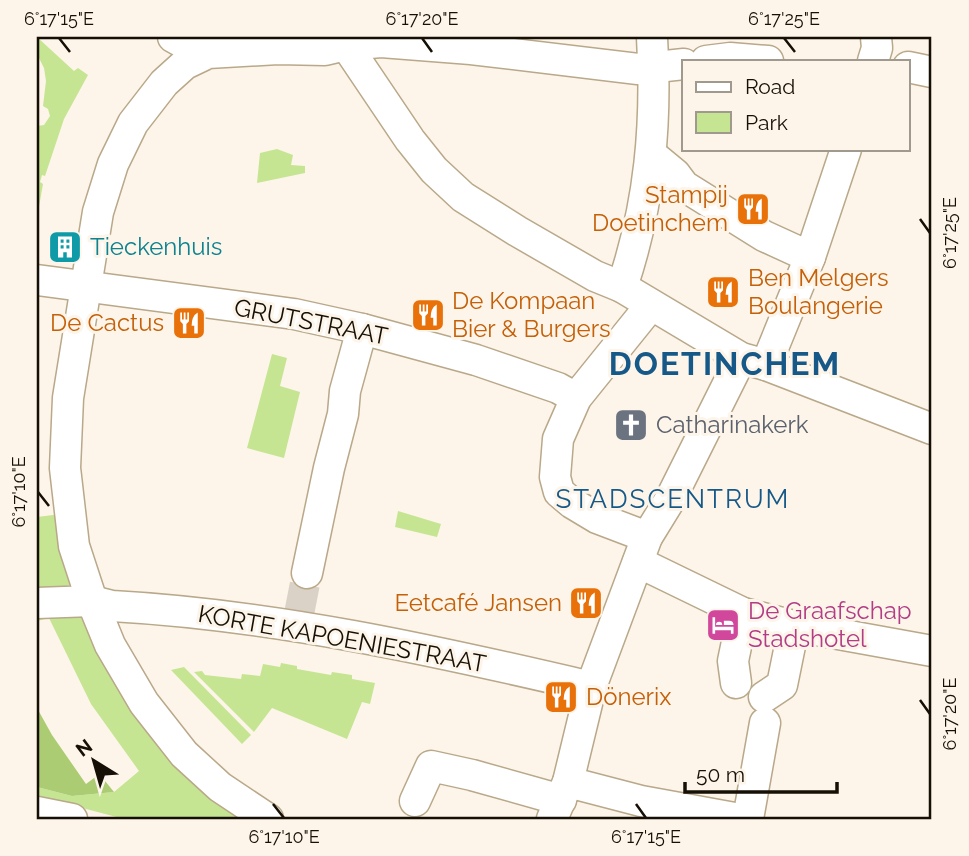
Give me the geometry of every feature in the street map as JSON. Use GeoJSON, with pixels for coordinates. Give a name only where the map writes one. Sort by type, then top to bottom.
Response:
{"type":"FeatureCollection","features":[{"type":"Feature","properties":{"kind":"street"},"geometry":{"type":"LineString","coordinates":[[173,37],[209,55]]}},
{"type":"Feature","properties":{"kind":"street"},"geometry":{"type":"LineString","coordinates":[[622,287],[640,225],[652,155],[652,37]]}},
{"type":"Feature","properties":{"kind":"street"},"geometry":{"type":"LineString","coordinates":[[265,819],[220,787],[184,754],[144,703],[110,645],[74,546],[65,468],[68,398],[98,212],[123,141],[143,108],[163,83],[185,64],[209,55],[325,50],[381,42],[638,69],[682,64]]}},
{"type":"Feature","properties":{"kind":"street"},"geometry":{"type":"LineString","coordinates":[[346,45],[410,140],[434,170],[463,197],[595,276],[622,287],[754,361],[932,429]]}},
{"type":"Feature","properties":{"kind":"street"},"geometry":{"type":"LineString","coordinates":[[714,60],[755,60]]}},
{"type":"Feature","properties":{"kind":"street"},"geometry":{"type":"LineString","coordinates":[[909,67],[932,72]]}},
{"type":"Feature","properties":{"kind":"street"},"geometry":{"type":"LineString","coordinates":[[561,800],[591,687],[643,550],[671,498],[754,361],[810,257],[846,150]]}},
{"type":"Feature","properties":{"kind":"street"},"geometry":{"type":"LineString","coordinates":[[652,155],[675,174],[684,186],[764,236],[810,257]]}},
{"type":"Feature","properties":{"kind":"street","name":"GRUTSTRAAT"},"geometry":{"type":"LineString","coordinates":[[37,280],[87,287],[259,297],[476,360],[558,388],[576,398]]}},
{"type":"Feature","properties":{"kind":"street"},"geometry":{"type":"LineString","coordinates":[[651,305],[576,398],[558,439],[555,477],[559,492],[643,550],[742,612],[794,626],[932,651]]}},
{"type":"Feature","properties":{"kind":"street"},"geometry":{"type":"LineString","coordinates":[[307,573],[343,414],[345,391],[362,329]]}},
{"type":"Feature","properties":{"kind":"street","name":"KORTE KAPOENIESTRAAT"},"geometry":{"type":"LineString","coordinates":[[37,603],[92,601],[112,606],[298,621],[591,687]]}},
{"type":"Feature","properties":{"kind":"street"},"geometry":{"type":"LineString","coordinates":[[736,683],[733,660],[742,612]]}},
{"type":"Feature","properties":{"kind":"street"},"geometry":{"type":"LineString","coordinates":[[748,819],[765,710],[782,685],[794,626]]}},
{"type":"Feature","properties":{"kind":"street"},"geometry":{"type":"LineString","coordinates":[[415,802],[431,766],[561,800],[740,819]]}},
{"type":"Feature","properties":{"kind":"street"},"geometry":{"type":"LineString","coordinates":[[37,812],[72,819]]}},
{"type":"Feature","properties":{"kind":"green space"},"geometry":{"type":"Polygon","coordinates":[[[37,37],[74,71],[78,68],[88,75],[64,119],[45,176],[42,175],[37,218],[37,126],[44,125],[50,116],[48,109],[43,106],[46,81],[44,68],[37,54],[37,37]]]}},
{"type":"Feature","properties":{"kind":"green space"},"geometry":{"type":"Polygon","coordinates":[[[277,149],[293,155],[291,165],[305,166],[305,173],[257,183],[260,153],[277,149]]]}},
{"type":"Feature","properties":{"kind":"green space"},"geometry":{"type":"Polygon","coordinates":[[[272,354],[287,358],[280,386],[300,392],[284,458],[247,448],[272,354]]]}},
{"type":"Feature","properties":{"kind":"green space"},"geometry":{"type":"Polygon","coordinates":[[[398,511],[441,524],[437,537],[395,527],[398,511]]]}},
{"type":"Feature","properties":{"kind":"green space"},"geometry":{"type":"Polygon","coordinates":[[[61,514],[74,584],[37,593],[37,517],[61,514]]]}},
{"type":"Feature","properties":{"kind":"green space"},"geometry":{"type":"Polygon","coordinates":[[[37,610],[85,614],[248,819],[124,819],[71,805],[37,800],[37,787],[72,796],[114,792],[139,771],[91,704],[49,618],[37,621],[37,610]]]}},
{"type":"Feature","properties":{"kind":"green space"},"geometry":{"type":"Polygon","coordinates":[[[281,663],[297,666],[297,669],[331,675],[332,672],[352,675],[352,679],[375,683],[370,704],[362,702],[347,739],[272,708],[254,732],[194,672],[202,671],[205,675],[241,679],[242,674],[260,676],[263,664],[280,667],[281,663]]]}},
{"type":"Feature","properties":{"kind":"green space"},"geometry":{"type":"Polygon","coordinates":[[[184,667],[251,735],[242,744],[171,670],[184,667]]]}},
{"type":"Feature","properties":{"kind":"green space"},"geometry":{"type":"Polygon","coordinates":[[[37,708],[86,784],[98,775],[114,792],[72,796],[37,787],[37,708]]]}},
{"type":"Feature","properties":{"kind":"tunnel"},"geometry":{"type":"LineString","coordinates":[[299,614],[307,573]]}},
{"type":"Feature","properties":{"kind":"place","name":"Stampij Doetinchem"},"geometry":{"type":"Point","coordinates":[753,209]}},
{"type":"Feature","properties":{"kind":"place","name":"Tieckenhuis"},"geometry":{"type":"Point","coordinates":[65,247]}},
{"type":"Feature","properties":{"kind":"place","name":"Ben Melgers Boulangerie"},"geometry":{"type":"Point","coordinates":[723,292]}},
{"type":"Feature","properties":{"kind":"place","name":"De Kompaan Bier & Burgers"},"geometry":{"type":"Point","coordinates":[428,315]}},
{"type":"Feature","properties":{"kind":"place","name":"De Cactus"},"geometry":{"type":"Point","coordinates":[189,323]}},
{"type":"Feature","properties":{"kind":"place","name":"Catharinakerk"},"geometry":{"type":"Point","coordinates":[631,425]}},
{"type":"Feature","properties":{"kind":"place","name":"Eetcafé Jansen"},"geometry":{"type":"Point","coordinates":[586,603]}},
{"type":"Feature","properties":{"kind":"place","name":"De Graafschap Stadshotel"},"geometry":{"type":"Point","coordinates":[723,625]}},
{"type":"Feature","properties":{"kind":"place","name":"Dönerix"},"geometry":{"type":"Point","coordinates":[561,697]}},
{"type":"Feature","properties":{"kind":"district","name":"DOETINCHEM"},"geometry":{"type":"Point","coordinates":[725,364]}},
{"type":"Feature","properties":{"kind":"district","name":"STADSCENTRUM"},"geometry":{"type":"Point","coordinates":[673,499]}}]}
